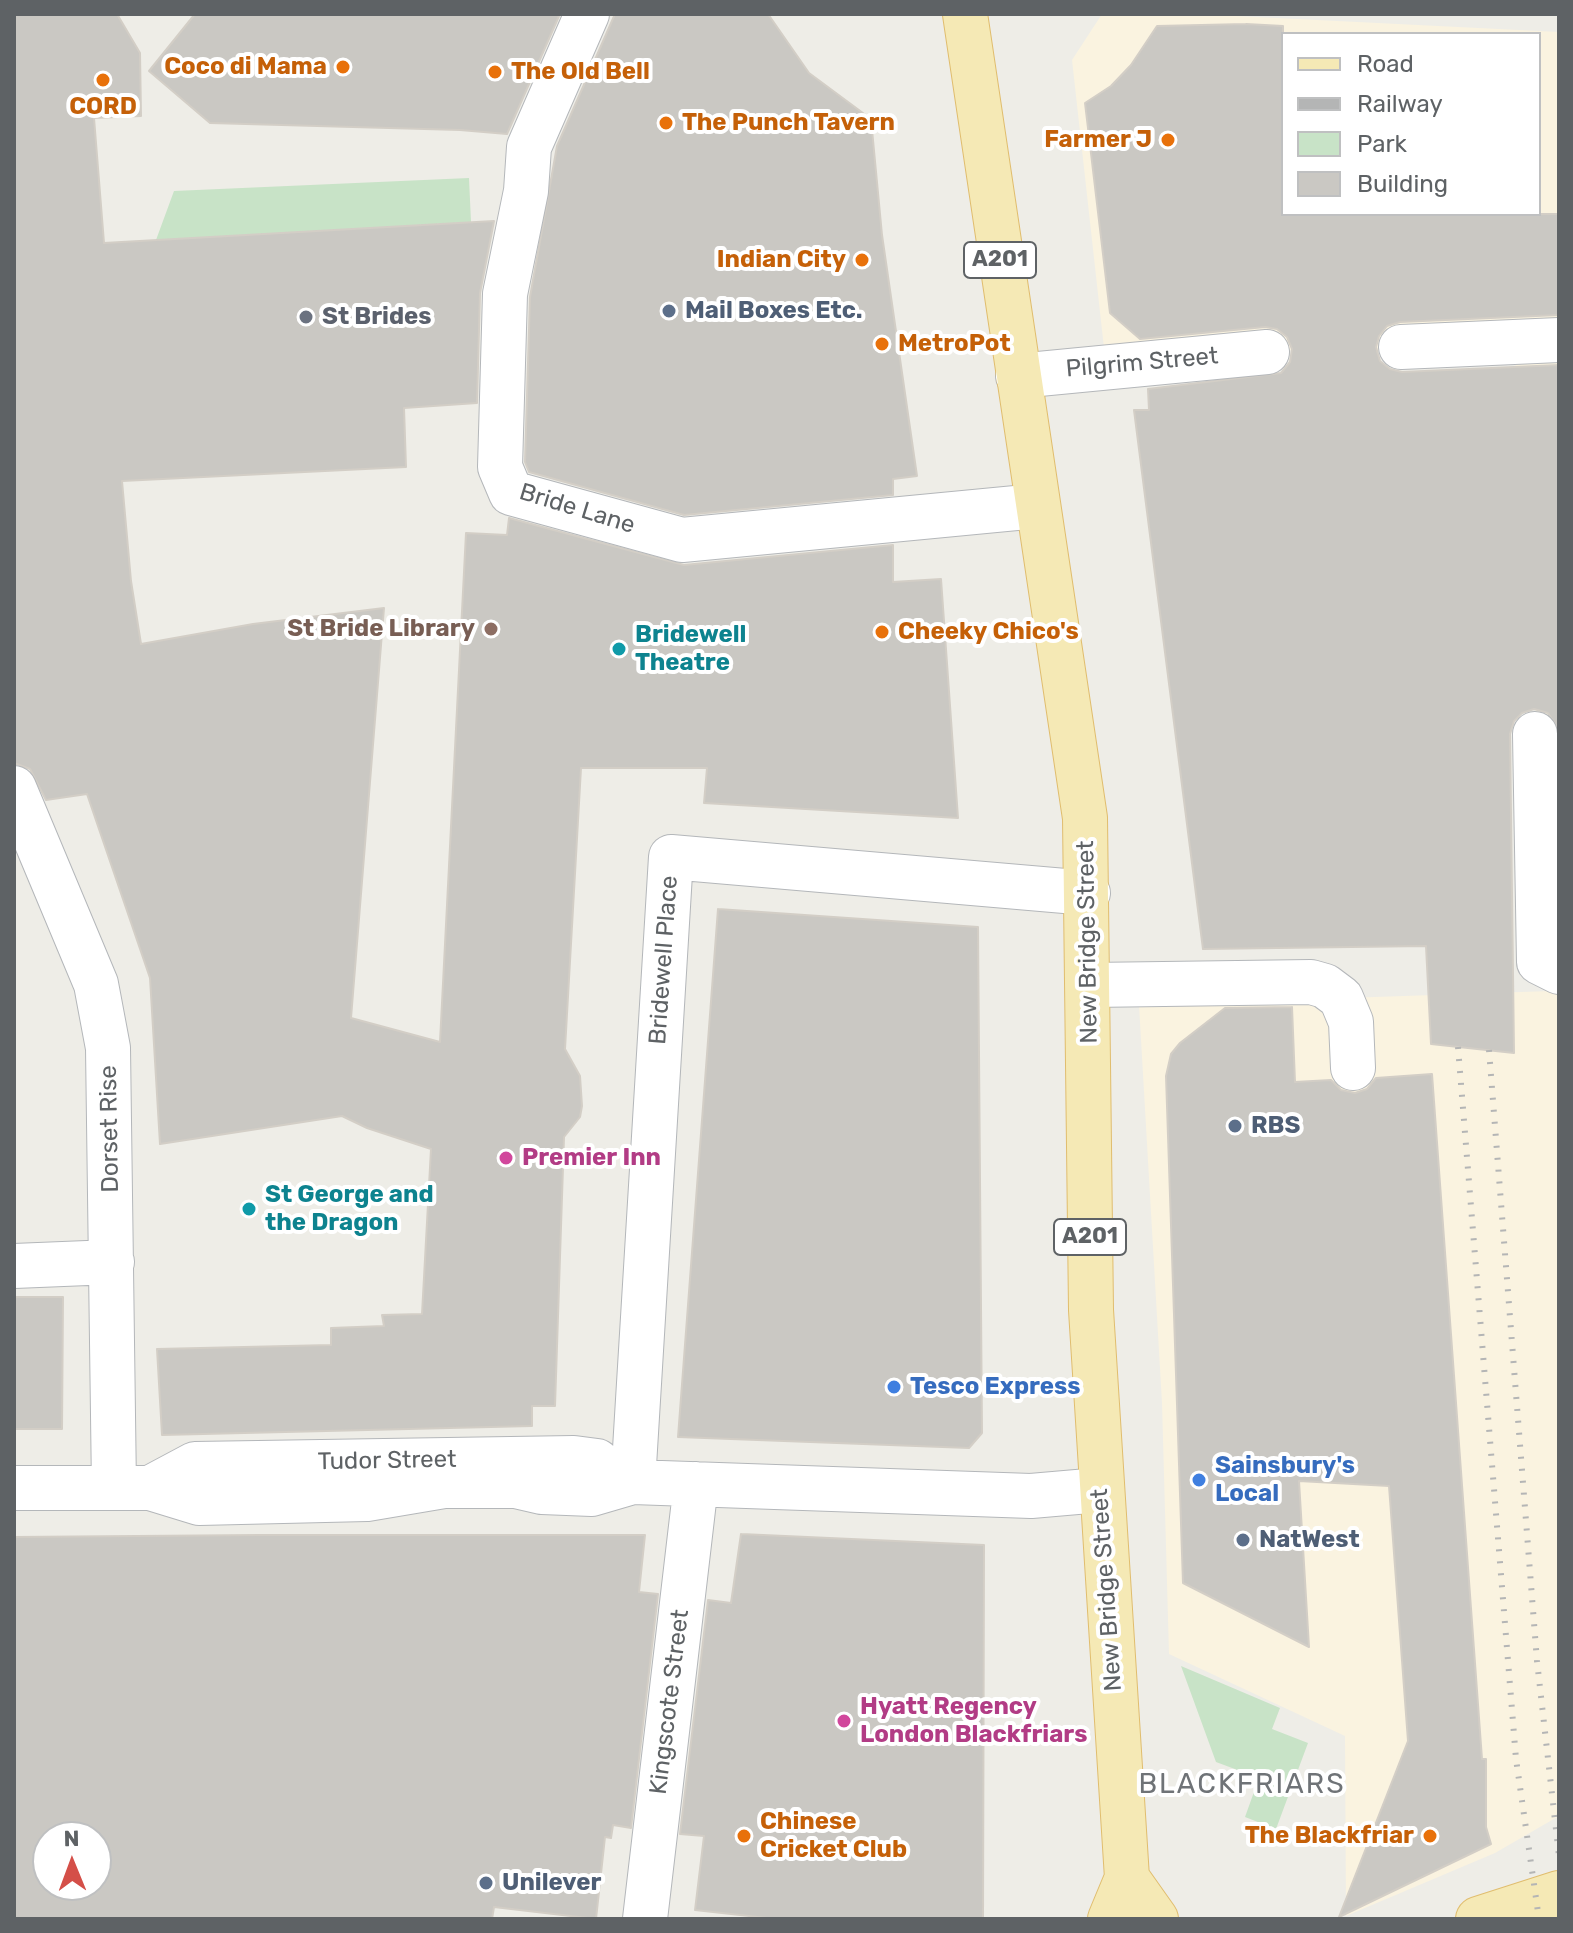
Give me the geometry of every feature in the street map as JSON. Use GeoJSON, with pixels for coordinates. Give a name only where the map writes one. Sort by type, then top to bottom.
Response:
{"type":"FeatureCollection","features":[{"type":"Feature","properties":{"kind":"main road","name":"New Bridge Street"},"geometry":{"type":"LineString","coordinates":[[965,14],[1085,818],[1090,985],[1091,1310],[1100,1490],[1127,1878],[1110,1919]]}},
{"type":"Feature","properties":{"kind":"main road"},"geometry":{"type":"LineString","coordinates":[[1127,1878],[1156,1919]]}},
{"type":"Feature","properties":{"kind":"main road"},"geometry":{"type":"LineString","coordinates":[[1478,1919],[1559,1893]]}},
{"type":"Feature","properties":{"kind":"street","name":"Bride Lane"},"geometry":{"type":"LineString","coordinates":[[587,14],[529,147],[526,191],[505,294],[500,467],[511,493],[682,540],[1037,506]]}},
{"type":"Feature","properties":{"kind":"street"},"geometry":{"type":"LineString","coordinates":[[1401,347],[1559,340]]}},
{"type":"Feature","properties":{"kind":"street","name":"Pilgrim Street"},"geometry":{"type":"LineString","coordinates":[[1018,376],[1267,352]]}},
{"type":"Feature","properties":{"kind":"street"},"geometry":{"type":"LineString","coordinates":[[1543,745],[1539,962],[1559,972]]}},
{"type":"Feature","properties":{"kind":"street","name":"Dorset Rise"},"geometry":{"type":"LineString","coordinates":[[14,788],[96,984],[108,1048],[112,1262],[132,1488]]}},
{"type":"Feature","properties":{"kind":"street","name":"Bridewell Place"},"geometry":{"type":"LineString","coordinates":[[628,1482],[671,857],[1088,893]]}},
{"type":"Feature","properties":{"kind":"street"},"geometry":{"type":"LineString","coordinates":[[1090,985],[1311,982],[1325,986],[1341,998],[1351,1022],[1353,1068]]}},
{"type":"Feature","properties":{"kind":"street"},"geometry":{"type":"LineString","coordinates":[[14,1266],[112,1262]]}},
{"type":"Feature","properties":{"kind":"street","name":"Tudor Street"},"geometry":{"type":"LineString","coordinates":[[14,1488],[132,1488],[195,1464],[542,1459],[597,1461],[628,1482]]}},
{"type":"Feature","properties":{"kind":"street"},"geometry":{"type":"LineString","coordinates":[[628,1482],[1031,1496],[1100,1490]]}},
{"type":"Feature","properties":{"kind":"street","name":"Kingscote Street"},"geometry":{"type":"LineString","coordinates":[[645,1919],[696,1484]]}},
{"type":"Feature","properties":{"kind":"shaded area"},"geometry":{"type":"Polygon","coordinates":[[[1102,14],[1196,14],[1559,32],[1559,1816],[1495,1853],[1346,1916],[1345,1736],[1169,1654],[1162,1403],[1139,1005],[1551,991],[1515,353],[1104,348],[1072,60],[1102,14]]]}},
{"type":"Feature","properties":{"kind":"green space"},"geometry":{"type":"Polygon","coordinates":[[[469,178],[471,222],[156,240],[174,191],[469,178]]]}},
{"type":"Feature","properties":{"kind":"green space"},"geometry":{"type":"Polygon","coordinates":[[[1181,1666],[1280,1708],[1272,1729],[1308,1743],[1276,1829],[1245,1817],[1259,1778],[1216,1762],[1181,1666]]]}},
{"type":"Feature","properties":{"kind":"building"},"geometry":{"type":"Polygon","coordinates":[[[14,14],[117,14],[140,53],[141,116],[94,118],[104,243],[494,221],[480,293],[477,403],[404,408],[406,467],[122,481],[131,581],[141,644],[253,624],[384,608],[351,1018],[440,1042],[466,533],[507,535],[509,518],[684,565],[893,545],[893,582],[941,579],[958,818],[704,803],[707,768],[581,768],[565,1049],[580,1076],[582,1106],[580,1117],[564,1137],[555,1406],[532,1406],[532,1426],[162,1435],[157,1349],[331,1345],[331,1328],[384,1326],[382,1315],[422,1314],[431,1149],[367,1128],[342,1116],[160,1144],[150,978],[87,794],[46,800],[30,769],[14,763],[14,14]]]}},
{"type":"Feature","properties":{"kind":"building"},"geometry":{"type":"Polygon","coordinates":[[[195,14],[559,16],[507,134],[210,123],[149,71],[195,14]]]}},
{"type":"Feature","properties":{"kind":"building"},"geometry":{"type":"Polygon","coordinates":[[[615,14],[768,14],[809,73],[871,119],[882,235],[917,476],[893,479],[893,495],[684,515],[529,472],[525,462],[530,297],[557,146],[615,14]]]}},
{"type":"Feature","properties":{"kind":"building"},"geometry":{"type":"Polygon","coordinates":[[[1157,26],[1283,26],[1281,216],[1559,214],[1559,315],[1400,322],[1387,326],[1379,336],[1376,347],[1380,361],[1390,369],[1402,372],[1559,365],[1559,730],[1548,713],[1534,709],[1522,713],[1514,721],[1510,734],[1514,1053],[1431,1044],[1426,946],[1203,949],[1134,410],[1149,410],[1148,389],[1281,373],[1290,362],[1292,349],[1287,337],[1277,329],[1265,327],[1140,339],[1110,313],[1085,103],[1111,86],[1131,65],[1157,26]]]}},
{"type":"Feature","properties":{"kind":"building"},"geometry":{"type":"Polygon","coordinates":[[[718,909],[978,927],[982,1433],[969,1448],[678,1437],[718,909]]]}},
{"type":"Feature","properties":{"kind":"building"},"geometry":{"type":"Polygon","coordinates":[[[1292,1007],[1295,1082],[1331,1080],[1341,1090],[1355,1093],[1367,1089],[1376,1078],[1432,1074],[1482,1759],[1486,1759],[1486,1827],[1491,1844],[1339,1917],[1408,1741],[1389,1486],[1299,1481],[1309,1647],[1183,1583],[1166,1076],[1171,1054],[1180,1043],[1225,1008],[1292,1007]]]}},
{"type":"Feature","properties":{"kind":"building"},"geometry":{"type":"Polygon","coordinates":[[[14,1297],[63,1297],[62,1429],[14,1429],[14,1297]]]}},
{"type":"Feature","properties":{"kind":"building","name":"Hyatt Regency London Blackfriars"},"geometry":{"type":"Polygon","coordinates":[[[741,1534],[984,1545],[983,1919],[776,1919],[695,1910],[704,1836],[680,1834],[708,1600],[731,1603],[741,1534]]]}},
{"type":"Feature","properties":{"kind":"building"},"geometry":{"type":"Polygon","coordinates":[[[645,1535],[639,1592],[658,1594],[631,1828],[613,1825],[611,1838],[605,1837],[596,1919],[494,1907],[492,1919],[14,1919],[14,1537],[645,1535]]]}},
{"type":"Feature","properties":{"kind":"railway"},"geometry":{"type":"LineString","coordinates":[[1458,1047],[1516,1759],[1539,1919]]}},
{"type":"Feature","properties":{"kind":"railway"},"geometry":{"type":"LineString","coordinates":[[1489,1050],[1537,1661],[1559,1856]]}},
{"type":"Feature","properties":{"kind":"place","name":"Coco di Mama"},"geometry":{"type":"Point","coordinates":[343,67]}},
{"type":"Feature","properties":{"kind":"place","name":"The Old Bell"},"geometry":{"type":"Point","coordinates":[495,72]}},
{"type":"Feature","properties":{"kind":"place","name":"CORD"},"geometry":{"type":"Point","coordinates":[103,80]}},
{"type":"Feature","properties":{"kind":"place","name":"The Punch Tavern"},"geometry":{"type":"Point","coordinates":[666,123]}},
{"type":"Feature","properties":{"kind":"place","name":"Farmer J"},"geometry":{"type":"Point","coordinates":[1168,140]}},
{"type":"Feature","properties":{"kind":"place","name":"Indian City"},"geometry":{"type":"Point","coordinates":[862,260]}},
{"type":"Feature","properties":{"kind":"place","name":"Mail Boxes Etc."},"geometry":{"type":"Point","coordinates":[669,311]}},
{"type":"Feature","properties":{"kind":"place","name":"St Brides"},"geometry":{"type":"Point","coordinates":[306,317]}},
{"type":"Feature","properties":{"kind":"place","name":"MetroPot"},"geometry":{"type":"Point","coordinates":[882,344]}},
{"type":"Feature","properties":{"kind":"place","name":"St Bride Library"},"geometry":{"type":"Point","coordinates":[491,629]}},
{"type":"Feature","properties":{"kind":"place","name":"Cheeky Chico's"},"geometry":{"type":"Point","coordinates":[882,632]}},
{"type":"Feature","properties":{"kind":"place","name":"Bridewell Theatre"},"geometry":{"type":"Point","coordinates":[619,649]}},
{"type":"Feature","properties":{"kind":"place","name":"RBS"},"geometry":{"type":"Point","coordinates":[1235,1126]}},
{"type":"Feature","properties":{"kind":"place","name":"Premier Inn"},"geometry":{"type":"Point","coordinates":[506,1158]}},
{"type":"Feature","properties":{"kind":"place","name":"St George and the Dragon"},"geometry":{"type":"Point","coordinates":[249,1209]}},
{"type":"Feature","properties":{"kind":"place","name":"Tesco Express"},"geometry":{"type":"Point","coordinates":[894,1387]}},
{"type":"Feature","properties":{"kind":"place","name":"Sainsbury's Local"},"geometry":{"type":"Point","coordinates":[1199,1480]}},
{"type":"Feature","properties":{"kind":"place","name":"NatWest"},"geometry":{"type":"Point","coordinates":[1243,1540]}},
{"type":"Feature","properties":{"kind":"place","name":"Hyatt Regency London Blackfriars"},"geometry":{"type":"Point","coordinates":[844,1721]}},
{"type":"Feature","properties":{"kind":"place","name":"Chinese Cricket Club"},"geometry":{"type":"Point","coordinates":[744,1836]}},
{"type":"Feature","properties":{"kind":"place","name":"The Blackfriar"},"geometry":{"type":"Point","coordinates":[1430,1836]}},
{"type":"Feature","properties":{"kind":"place","name":"Unilever"},"geometry":{"type":"Point","coordinates":[486,1883]}},
{"type":"Feature","properties":{"kind":"district","name":"BLACKFRIARS"},"geometry":{"type":"Point","coordinates":[1242,1785]}}]}
